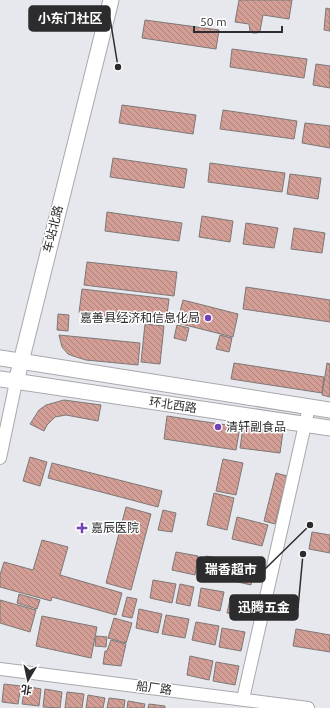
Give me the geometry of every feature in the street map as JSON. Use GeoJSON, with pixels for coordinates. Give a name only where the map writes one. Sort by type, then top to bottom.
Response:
{"type":"FeatureCollection","features":[{"type":"Feature","properties":{"kind":"street","name":"车站北路"},"geometry":{"type":"LineString","coordinates":[[0,458],[20,360],[111,0]]}},
{"type":"Feature","properties":{"kind":"street","name":"环北西路"},"geometry":{"type":"LineString","coordinates":[[0,358],[330,410]]}},
{"type":"Feature","properties":{"kind":"street","name":"环北西路"},"geometry":{"type":"LineString","coordinates":[[0,379],[330,428]]}},
{"type":"Feature","properties":{"kind":"street"},"geometry":{"type":"LineString","coordinates":[[243,699],[309,407]]}},
{"type":"Feature","properties":{"kind":"street","name":"船厂路"},"geometry":{"type":"LineString","coordinates":[[0,669],[308,708]]}},
{"type":"Feature","properties":{"kind":"building"},"geometry":{"type":"Polygon","coordinates":[[[239,0],[292,0],[289,19],[263,15],[260,31],[253,33],[250,31],[249,24],[235,22],[239,0]]]}},
{"type":"Feature","properties":{"kind":"building"},"geometry":{"type":"Polygon","coordinates":[[[326,8],[330,9],[330,31],[324,30],[326,8]]]}},
{"type":"Feature","properties":{"kind":"building"},"geometry":{"type":"Polygon","coordinates":[[[145,20],[219,30],[216,49],[142,38],[145,20]]]}},
{"type":"Feature","properties":{"kind":"building"},"geometry":{"type":"Polygon","coordinates":[[[232,49],[307,59],[304,78],[230,67],[232,49]]]}},
{"type":"Feature","properties":{"kind":"building"},"geometry":{"type":"Polygon","coordinates":[[[316,64],[330,66],[330,88],[313,85],[316,64]]]}},
{"type":"Feature","properties":{"kind":"building"},"geometry":{"type":"Polygon","coordinates":[[[122,105],[196,115],[193,134],[119,123],[122,105]]]}},
{"type":"Feature","properties":{"kind":"building"},"geometry":{"type":"Polygon","coordinates":[[[223,110],[297,121],[294,139],[220,129],[223,110]]]}},
{"type":"Feature","properties":{"kind":"building"},"geometry":{"type":"Polygon","coordinates":[[[305,123],[330,126],[330,148],[302,143],[305,123]]]}},
{"type":"Feature","properties":{"kind":"building"},"geometry":{"type":"Polygon","coordinates":[[[113,158],[187,169],[184,188],[110,177],[113,158]]]}},
{"type":"Feature","properties":{"kind":"building"},"geometry":{"type":"Polygon","coordinates":[[[210,163],[285,173],[282,192],[208,182],[210,163]]]}},
{"type":"Feature","properties":{"kind":"building"},"geometry":{"type":"Polygon","coordinates":[[[290,174],[321,178],[318,199],[287,194],[290,174]]]}},
{"type":"Feature","properties":{"kind":"building"},"geometry":{"type":"Polygon","coordinates":[[[107,212],[182,223],[179,241],[105,231],[107,212]]]}},
{"type":"Feature","properties":{"kind":"building"},"geometry":{"type":"Polygon","coordinates":[[[202,216],[233,221],[230,242],[199,237],[202,216]]]}},
{"type":"Feature","properties":{"kind":"building"},"geometry":{"type":"Polygon","coordinates":[[[246,223],[278,228],[274,248],[243,244],[246,223]]]}},
{"type":"Feature","properties":{"kind":"building"},"geometry":{"type":"Polygon","coordinates":[[[294,228],[325,233],[322,253],[291,249],[294,228]]]}},
{"type":"Feature","properties":{"kind":"building"},"geometry":{"type":"Polygon","coordinates":[[[87,262],[177,272],[174,296],[84,285],[87,262]]]}},
{"type":"Feature","properties":{"kind":"building"},"geometry":{"type":"Polygon","coordinates":[[[246,287],[330,300],[330,322],[243,309],[246,287]]]}},
{"type":"Feature","properties":{"kind":"building"},"geometry":{"type":"Polygon","coordinates":[[[82,289],[169,299],[166,323],[79,313],[82,289]]]}},
{"type":"Feature","properties":{"kind":"building","name":"嘉善县经济和信息化局"},"geometry":{"type":"Polygon","coordinates":[[[183,300],[238,314],[233,337],[177,323],[183,300]]]}},
{"type":"Feature","properties":{"kind":"building"},"geometry":{"type":"Polygon","coordinates":[[[58,314],[69,315],[68,331],[57,330],[58,314]]]}},
{"type":"Feature","properties":{"kind":"building"},"geometry":{"type":"Polygon","coordinates":[[[145,324],[164,326],[160,364],[141,362],[145,324]]]}},
{"type":"Feature","properties":{"kind":"building"},"geometry":{"type":"Polygon","coordinates":[[[177,325],[189,328],[186,341],[174,338],[177,325]]]}},
{"type":"Feature","properties":{"kind":"building"},"geometry":{"type":"Polygon","coordinates":[[[59,335],[140,343],[138,365],[86,360],[73,356],[68,354],[62,347],[59,335]]]}},
{"type":"Feature","properties":{"kind":"building"},"geometry":{"type":"Polygon","coordinates":[[[220,335],[232,338],[229,352],[216,349],[220,335]]]}},
{"type":"Feature","properties":{"kind":"building"},"geometry":{"type":"Polygon","coordinates":[[[234,363],[324,377],[322,393],[231,379],[234,363]]]}},
{"type":"Feature","properties":{"kind":"building"},"geometry":{"type":"Polygon","coordinates":[[[327,363],[330,364],[330,397],[322,395],[327,363]]]}},
{"type":"Feature","properties":{"kind":"building"},"geometry":{"type":"Polygon","coordinates":[[[64,400],[101,405],[98,421],[66,415],[55,417],[47,425],[44,431],[30,424],[39,410],[46,405],[64,400]]]}},
{"type":"Feature","properties":{"kind":"building"},"geometry":{"type":"Polygon","coordinates":[[[167,416],[240,427],[236,450],[164,439],[167,416]]]}},
{"type":"Feature","properties":{"kind":"building"},"geometry":{"type":"Polygon","coordinates":[[[243,427],[283,432],[280,453],[240,448],[243,427]]]}},
{"type":"Feature","properties":{"kind":"building"},"geometry":{"type":"Polygon","coordinates":[[[30,457],[47,462],[40,486],[23,481],[30,457]]]}},
{"type":"Feature","properties":{"kind":"building"},"geometry":{"type":"Polygon","coordinates":[[[223,459],[243,463],[236,495],[216,491],[223,459]]]}},
{"type":"Feature","properties":{"kind":"building"},"geometry":{"type":"Polygon","coordinates":[[[52,463],[162,491],[158,507],[48,478],[52,463]]]}},
{"type":"Feature","properties":{"kind":"building"},"geometry":{"type":"Polygon","coordinates":[[[276,473],[287,476],[275,524],[264,521],[276,473]]]}},
{"type":"Feature","properties":{"kind":"building"},"geometry":{"type":"Polygon","coordinates":[[[214,493],[234,498],[227,530],[207,525],[214,493]]]}},
{"type":"Feature","properties":{"kind":"building"},"geometry":{"type":"Polygon","coordinates":[[[126,507],[151,514],[131,590],[106,583],[126,507]]]}},
{"type":"Feature","properties":{"kind":"building"},"geometry":{"type":"Polygon","coordinates":[[[163,510],[176,513],[172,532],[158,530],[163,510]]]}},
{"type":"Feature","properties":{"kind":"building"},"geometry":{"type":"Polygon","coordinates":[[[237,517],[268,525],[262,546],[232,539],[237,517]]]}},
{"type":"Feature","properties":{"kind":"building"},"geometry":{"type":"Polygon","coordinates":[[[312,532],[330,535],[330,553],[309,549],[312,532]]]}},
{"type":"Feature","properties":{"kind":"building"},"geometry":{"type":"Polygon","coordinates":[[[42,540],[68,547],[60,575],[122,593],[116,615],[52,597],[51,601],[0,587],[0,575],[4,562],[33,570],[42,540]]]}},
{"type":"Feature","properties":{"kind":"building"},"geometry":{"type":"Polygon","coordinates":[[[176,552],[198,556],[195,575],[172,570],[176,552]]]}},
{"type":"Feature","properties":{"kind":"building"},"geometry":{"type":"Polygon","coordinates":[[[206,556],[229,560],[225,579],[203,575],[206,556]]]}},
{"type":"Feature","properties":{"kind":"building"},"geometry":{"type":"Polygon","coordinates":[[[233,561],[255,566],[251,585],[229,580],[233,561]]]}},
{"type":"Feature","properties":{"kind":"building"},"geometry":{"type":"Polygon","coordinates":[[[153,580],[176,584],[172,603],[150,598],[153,580]]]}},
{"type":"Feature","properties":{"kind":"building"},"geometry":{"type":"Polygon","coordinates":[[[180,584],[194,587],[190,606],[176,603],[180,584]]]}},
{"type":"Feature","properties":{"kind":"building"},"geometry":{"type":"Polygon","coordinates":[[[201,588],[224,592],[220,611],[198,606],[201,588]]]}},
{"type":"Feature","properties":{"kind":"building"},"geometry":{"type":"Polygon","coordinates":[[[19,594],[40,600],[37,609],[17,603],[19,594]]]}},
{"type":"Feature","properties":{"kind":"building"},"geometry":{"type":"Polygon","coordinates":[[[231,595],[253,599],[250,618],[227,613],[231,595]]]}},
{"type":"Feature","properties":{"kind":"building"},"geometry":{"type":"Polygon","coordinates":[[[127,597],[137,599],[132,618],[122,616],[127,597]]]}},
{"type":"Feature","properties":{"kind":"building"},"geometry":{"type":"Polygon","coordinates":[[[0,600],[36,610],[30,632],[0,623],[0,600]]]}},
{"type":"Feature","properties":{"kind":"building"},"geometry":{"type":"Polygon","coordinates":[[[139,609],[162,614],[158,633],[136,628],[139,609]]]}},
{"type":"Feature","properties":{"kind":"building"},"geometry":{"type":"Polygon","coordinates":[[[166,615],[189,619],[185,638],[162,634],[166,615]]]}},
{"type":"Feature","properties":{"kind":"building"},"geometry":{"type":"Polygon","coordinates":[[[42,616],[97,627],[91,658],[36,646],[42,616]]]}},
{"type":"Feature","properties":{"kind":"building"},"geometry":{"type":"Polygon","coordinates":[[[114,618],[132,623],[126,643],[108,638],[114,618]]]}},
{"type":"Feature","properties":{"kind":"building"},"geometry":{"type":"Polygon","coordinates":[[[196,622],[219,626],[215,645],[192,640],[196,622]]]}},
{"type":"Feature","properties":{"kind":"building"},"geometry":{"type":"Polygon","coordinates":[[[222,628],[245,632],[241,651],[219,647],[222,628]]]}},
{"type":"Feature","properties":{"kind":"building"},"geometry":{"type":"Polygon","coordinates":[[[296,629],[330,635],[330,652],[293,646],[296,629]]]}},
{"type":"Feature","properties":{"kind":"building"},"geometry":{"type":"Polygon","coordinates":[[[96,636],[107,637],[106,647],[95,646],[96,636]]]}},
{"type":"Feature","properties":{"kind":"building"},"geometry":{"type":"Polygon","coordinates":[[[111,640],[126,644],[121,666],[103,664],[105,651],[107,651],[111,640]]]}},
{"type":"Feature","properties":{"kind":"building"},"geometry":{"type":"Polygon","coordinates":[[[190,656],[213,661],[209,680],[187,675],[190,656]]]}},
{"type":"Feature","properties":{"kind":"building"},"geometry":{"type":"Polygon","coordinates":[[[216,662],[239,666],[235,685],[213,681],[216,662]]]}},
{"type":"Feature","properties":{"kind":"building"},"geometry":{"type":"Polygon","coordinates":[[[4,684],[21,686],[18,704],[2,702],[4,684]]]}},
{"type":"Feature","properties":{"kind":"building"},"geometry":{"type":"Polygon","coordinates":[[[25,686],[41,689],[39,706],[22,704],[25,686]]]}},
{"type":"Feature","properties":{"kind":"building"},"geometry":{"type":"Polygon","coordinates":[[[45,689],[62,692],[60,708],[43,707],[45,689]]]}},
{"type":"Feature","properties":{"kind":"building"},"geometry":{"type":"Polygon","coordinates":[[[67,692],[84,694],[82,708],[65,708],[67,692]]]}},
{"type":"Feature","properties":{"kind":"building"},"geometry":{"type":"Polygon","coordinates":[[[88,695],[105,698],[103,708],[86,708],[88,695]]]}},
{"type":"Feature","properties":{"kind":"building"},"geometry":{"type":"Polygon","coordinates":[[[109,698],[125,700],[124,708],[107,708],[109,698]]]}},
{"type":"Feature","properties":{"kind":"building"},"geometry":{"type":"Polygon","coordinates":[[[128,701],[145,704],[144,708],[127,708],[128,701]]]}},
{"type":"Feature","properties":{"kind":"building"},"geometry":{"type":"Polygon","coordinates":[[[149,704],[165,706],[165,708],[148,708],[149,704]]]}},
{"type":"Feature","properties":{"kind":"place","name":"小东门社区"},"geometry":{"type":"Point","coordinates":[118,67]}},
{"type":"Feature","properties":{"kind":"place","name":"嘉善县经济和信息化局"},"geometry":{"type":"Point","coordinates":[208,318]}},
{"type":"Feature","properties":{"kind":"place","name":"清轩副食品"},"geometry":{"type":"Point","coordinates":[218,427]}},
{"type":"Feature","properties":{"kind":"place","name":"瑞香超市"},"geometry":{"type":"Point","coordinates":[310,525]}},
{"type":"Feature","properties":{"kind":"place","name":"嘉辰医院"},"geometry":{"type":"Point","coordinates":[82,528]}},
{"type":"Feature","properties":{"kind":"place","name":"迅腾五金"},"geometry":{"type":"Point","coordinates":[303,554]}}]}
